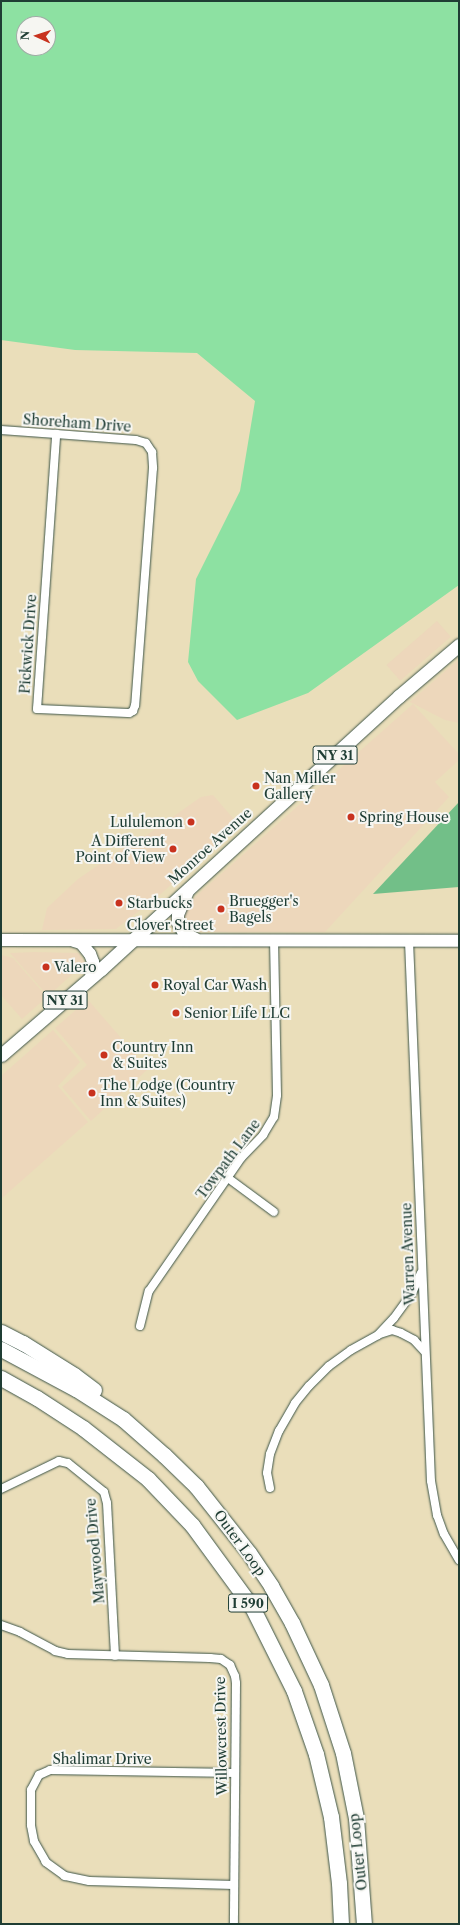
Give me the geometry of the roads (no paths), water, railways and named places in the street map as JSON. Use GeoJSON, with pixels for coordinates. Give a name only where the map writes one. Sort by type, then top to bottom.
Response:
{"type":"FeatureCollection","features":[{"type":"Feature","properties":{"kind":"highway"},"geometry":{"type":"LineString","coordinates":[[1,1332],[23,1343],[74,1375],[105,1398],[123,1419]]}},
{"type":"Feature","properties":{"kind":"highway","name":"Outer Loop"},"geometry":{"type":"LineString","coordinates":[[1,1349],[76,1389],[123,1419],[164,1455],[196,1486],[249,1553],[292,1624],[321,1685],[343,1753],[356,1818],[364,1924]]}},
{"type":"Feature","properties":{"kind":"highway","name":"Outer Loop"},"geometry":{"type":"LineString","coordinates":[[1,1378],[37,1398],[83,1428],[148,1479],[192,1526],[252,1607],[294,1691],[316,1754],[331,1817],[339,1883],[341,1924]]}},
{"type":"Feature","properties":{"kind":"highway"},"geometry":{"type":"LineString","coordinates":[[1,1385],[37,1398]]}},
{"type":"Feature","properties":{"kind":"main road","name":"Monroe Avenue"},"geometry":{"type":"LineString","coordinates":[[1,1055],[91,978],[399,696],[459,645]]}},
{"type":"Feature","properties":{"kind":"main road"},"geometry":{"type":"LineString","coordinates":[[190,887],[178,915],[178,923],[184,933],[199,940]]}},
{"type":"Feature","properties":{"kind":"main road","name":"Clover Street"},"geometry":{"type":"LineString","coordinates":[[1,940],[459,941]]}},
{"type":"Feature","properties":{"kind":"main road"},"geometry":{"type":"LineString","coordinates":[[74,941],[81,943],[90,954],[92,962],[91,978]]}},
{"type":"Feature","properties":{"kind":"street","name":"Shoreham Drive"},"geometry":{"type":"LineString","coordinates":[[1,430],[136,440],[150,446]]}},
{"type":"Feature","properties":{"kind":"street","name":"Pickwick Drive"},"geometry":{"type":"LineString","coordinates":[[56,434],[36,708],[127,714],[135,708],[153,468],[150,446]]}},
{"type":"Feature","properties":{"kind":"street","name":"Towpath Lane"},"geometry":{"type":"LineString","coordinates":[[140,1326],[149,1291],[241,1158],[263,1135],[269,1126],[276,1105],[274,941]]}},
{"type":"Feature","properties":{"kind":"street","name":"Warren Avenue"},"geometry":{"type":"LineString","coordinates":[[409,941],[430,1461],[433,1496],[444,1534],[459,1560]]}},
{"type":"Feature","properties":{"kind":"street"},"geometry":{"type":"LineString","coordinates":[[228,1178],[274,1212]]}},
{"type":"Feature","properties":{"kind":"street"},"geometry":{"type":"LineString","coordinates":[[378,1335],[394,1318],[412,1293],[422,1270]]}},
{"type":"Feature","properties":{"kind":"street"},"geometry":{"type":"LineString","coordinates":[[270,1488],[267,1473],[270,1454],[279,1432],[296,1403],[320,1375],[339,1358],[378,1335],[392,1330],[414,1340],[425,1352]]}},
{"type":"Feature","properties":{"kind":"street","name":"Maywood Drive"},"geometry":{"type":"LineString","coordinates":[[1,1489],[59,1461],[68,1463],[104,1492],[107,1503],[115,1656]]}},
{"type":"Feature","properties":{"kind":"street","name":"Willowcrest Drive"},"geometry":{"type":"LineString","coordinates":[[1,1625],[20,1632],[46,1647],[61,1653],[210,1658],[221,1659],[230,1665],[235,1676],[236,1683],[234,1924]]}},
{"type":"Feature","properties":{"kind":"street","name":"Shalimar Drive"},"geometry":{"type":"LineString","coordinates":[[234,1884],[89,1881],[65,1876],[46,1862],[34,1841],[31,1825],[31,1790],[40,1775],[50,1770],[235,1773]]}},
{"type":"Feature","properties":{"kind":"place","name":"Nan Miller Gallery"},"geometry":{"type":"Point","coordinates":[256,786]}},
{"type":"Feature","properties":{"kind":"place","name":"Spring House"},"geometry":{"type":"Point","coordinates":[351,817]}},
{"type":"Feature","properties":{"kind":"place","name":"Lululemon"},"geometry":{"type":"Point","coordinates":[191,822]}},
{"type":"Feature","properties":{"kind":"place","name":"A Different Point of View"},"geometry":{"type":"Point","coordinates":[173,849]}},
{"type":"Feature","properties":{"kind":"place","name":"Starbucks"},"geometry":{"type":"Point","coordinates":[119,903]}},
{"type":"Feature","properties":{"kind":"place","name":"Bruegger's Bagels"},"geometry":{"type":"Point","coordinates":[221,909]}},
{"type":"Feature","properties":{"kind":"place","name":"Valero"},"geometry":{"type":"Point","coordinates":[46,967]}},
{"type":"Feature","properties":{"kind":"place","name":"Royal Car Wash"},"geometry":{"type":"Point","coordinates":[155,985]}},
{"type":"Feature","properties":{"kind":"place","name":"Senior Life LLC"},"geometry":{"type":"Point","coordinates":[176,1013]}},
{"type":"Feature","properties":{"kind":"place","name":"Country Inn & Suites"},"geometry":{"type":"Point","coordinates":[104,1055]}},
{"type":"Feature","properties":{"kind":"place","name":"The Lodge (Country Inn & Suites)"},"geometry":{"type":"Point","coordinates":[92,1093]}}]}
